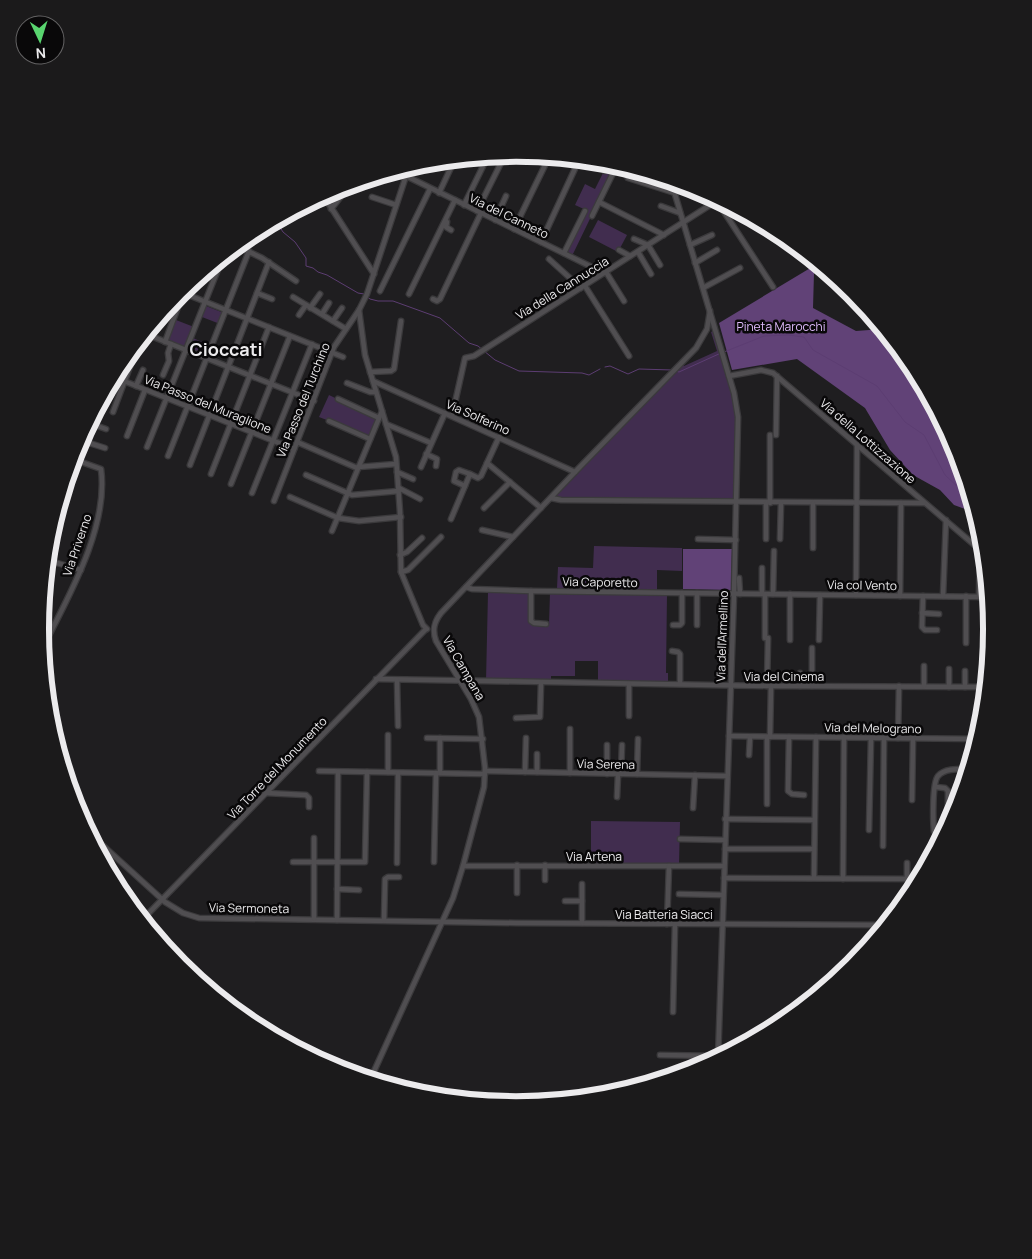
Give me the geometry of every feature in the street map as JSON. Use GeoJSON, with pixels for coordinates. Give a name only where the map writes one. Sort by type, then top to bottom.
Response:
{"type":"FeatureCollection","features":[{"type":"Feature","properties":{"kind":"street"},"geometry":{"type":"LineString","coordinates":[[464,205],[485,163]]}},
{"type":"Feature","properties":{"kind":"street"},"geometry":{"type":"LineString","coordinates":[[433,299],[440,299],[501,163]]}},
{"type":"Feature","properties":{"kind":"street"},"geometry":{"type":"LineString","coordinates":[[514,229],[546,163]]}},
{"type":"Feature","properties":{"kind":"street"},"geometry":{"type":"LineString","coordinates":[[541,242],[577,166]]}},
{"type":"Feature","properties":{"kind":"street"},"geometry":{"type":"LineString","coordinates":[[439,193],[452,167]]}},
{"type":"Feature","properties":{"kind":"street"},"geometry":{"type":"LineString","coordinates":[[592,216],[613,172]]}},
{"type":"Feature","properties":{"kind":"street","name":"Via del Canneto"},"geometry":{"type":"LineString","coordinates":[[406,176],[605,273]]}},
{"type":"Feature","properties":{"kind":"street","name":"Via Passo del Turchino"},"geometry":{"type":"LineString","coordinates":[[274,501],[332,352],[366,296],[406,176]]}},
{"type":"Feature","properties":{"kind":"street"},"geometry":{"type":"LineString","coordinates":[[628,178],[675,193],[678,191]]}},
{"type":"Feature","properties":{"kind":"street"},"geometry":{"type":"LineString","coordinates":[[380,290],[430,189]]}},
{"type":"Feature","properties":{"kind":"street","name":"Via dell'Armellino"},"geometry":{"type":"LineString","coordinates":[[674,190],[736,400],[738,417],[737,594],[730,685],[718,1051]]}},
{"type":"Feature","properties":{"kind":"street"},"geometry":{"type":"LineString","coordinates":[[495,220],[506,196]]}},
{"type":"Feature","properties":{"kind":"street"},"geometry":{"type":"LineString","coordinates":[[332,209],[341,197]]}},
{"type":"Feature","properties":{"kind":"street"},"geometry":{"type":"LineString","coordinates":[[372,197],[396,205]]}},
{"type":"Feature","properties":{"kind":"street"},"geometry":{"type":"LineString","coordinates":[[451,230],[446,227],[446,224],[456,201]]}},
{"type":"Feature","properties":{"kind":"street"},"geometry":{"type":"LineString","coordinates":[[409,294],[456,201]]}},
{"type":"Feature","properties":{"kind":"street"},"geometry":{"type":"LineString","coordinates":[[327,202],[374,274]]}},
{"type":"Feature","properties":{"kind":"street"},"geometry":{"type":"LineString","coordinates":[[599,202],[664,235]]}},
{"type":"Feature","properties":{"kind":"street","name":"Via della Cannuccia"},"geometry":{"type":"LineString","coordinates":[[452,416],[464,359],[485,349],[711,205]]}},
{"type":"Feature","properties":{"kind":"street"},"geometry":{"type":"LineString","coordinates":[[661,206],[680,213]]}},
{"type":"Feature","properties":{"kind":"street"},"geometry":{"type":"LineString","coordinates":[[564,253],[585,210]]}},
{"type":"Feature","properties":{"kind":"street"},"geometry":{"type":"LineString","coordinates":[[724,211],[773,287]]}},
{"type":"Feature","properties":{"kind":"street"},"geometry":{"type":"LineString","coordinates":[[690,245],[712,235]]}},
{"type":"Feature","properties":{"kind":"street"},"geometry":{"type":"LineString","coordinates":[[634,238],[648,245],[660,265]]}},
{"type":"Feature","properties":{"kind":"street"},"geometry":{"type":"LineString","coordinates":[[245,249],[269,262],[296,281]]}},
{"type":"Feature","properties":{"kind":"street"},"geometry":{"type":"LineString","coordinates":[[619,250],[630,256]]}},
{"type":"Feature","properties":{"kind":"street"},"geometry":{"type":"LineString","coordinates":[[695,262],[717,250]]}},
{"type":"Feature","properties":{"kind":"street"},"geometry":{"type":"LineString","coordinates":[[168,456],[249,251]]}},
{"type":"Feature","properties":{"kind":"street"},"geometry":{"type":"LineString","coordinates":[[638,252],[651,274]]}},
{"type":"Feature","properties":{"kind":"street"},"geometry":{"type":"LineString","coordinates":[[549,259],[583,287],[629,356]]}},
{"type":"Feature","properties":{"kind":"street"},"geometry":{"type":"LineString","coordinates":[[190,465],[269,262]]}},
{"type":"Feature","properties":{"kind":"street"},"geometry":{"type":"LineString","coordinates":[[703,288],[740,268]]}},
{"type":"Feature","properties":{"kind":"street"},"geometry":{"type":"LineString","coordinates":[[147,447],[218,270]]}},
{"type":"Feature","properties":{"kind":"street"},"geometry":{"type":"LineString","coordinates":[[605,273],[624,301]]}},
{"type":"Feature","properties":{"kind":"street"},"geometry":{"type":"LineString","coordinates":[[257,293],[272,298]]}},
{"type":"Feature","properties":{"kind":"street"},"geometry":{"type":"LineString","coordinates":[[299,315],[320,294]]}},
{"type":"Feature","properties":{"kind":"street"},"geometry":{"type":"LineString","coordinates":[[190,295],[344,357]]}},
{"type":"Feature","properties":{"kind":"street"},"geometry":{"type":"LineString","coordinates":[[293,297],[346,329]]}},
{"type":"Feature","properties":{"kind":"street"},"geometry":{"type":"LineString","coordinates":[[322,314],[329,303]]}},
{"type":"Feature","properties":{"kind":"street"},"geometry":{"type":"LineString","coordinates":[[333,321],[342,308]]}},
{"type":"Feature","properties":{"kind":"street"},"geometry":{"type":"LineString","coordinates":[[164,342],[176,309]]}},
{"type":"Feature","properties":{"kind":"street"},"geometry":{"type":"LineString","coordinates":[[359,310],[364,352],[395,454],[401,517],[401,572],[426,629],[433,628]]}},
{"type":"Feature","properties":{"kind":"street","name":"Via Campana"},"geometry":{"type":"LineString","coordinates":[[373,1074],[453,898],[482,798],[485,773],[481,725],[476,708],[436,641],[433,628],[439,615],[704,338],[710,311]]}},
{"type":"Feature","properties":{"kind":"street"},"geometry":{"type":"LineString","coordinates":[[370,372],[391,371],[394,369],[402,322]]}},
{"type":"Feature","properties":{"kind":"street"},"geometry":{"type":"LineString","coordinates":[[211,474],[269,327]]}},
{"type":"Feature","properties":{"kind":"street"},"geometry":{"type":"LineString","coordinates":[[231,484],[290,336]]}},
{"type":"Feature","properties":{"kind":"street"},"geometry":{"type":"LineString","coordinates":[[152,337],[314,401]]}},
{"type":"Feature","properties":{"kind":"street"},"geometry":{"type":"LineString","coordinates":[[163,375],[168,362],[168,352],[171,344]]}},
{"type":"Feature","properties":{"kind":"street"},"geometry":{"type":"LineString","coordinates":[[252,494],[312,344]]}},
{"type":"Feature","properties":{"kind":"street"},"geometry":{"type":"LineString","coordinates":[[113,412],[131,364]]}},
{"type":"Feature","properties":{"kind":"street"},"geometry":{"type":"LineString","coordinates":[[136,386],[143,370]]}},
{"type":"Feature","properties":{"kind":"street","name":"Via della Lottizzazione"},"geometry":{"type":"LineString","coordinates":[[729,376],[761,370],[770,371],[975,545]]}},
{"type":"Feature","properties":{"kind":"street"},"geometry":{"type":"LineString","coordinates":[[776,435],[777,376]]}},
{"type":"Feature","properties":{"kind":"street","name":"Via Passo del Muraglione"},"geometry":{"type":"LineString","coordinates":[[121,380],[294,449]]}},
{"type":"Feature","properties":{"kind":"street","name":"Via Solferino"},"geometry":{"type":"LineString","coordinates":[[373,381],[575,472]]}},
{"type":"Feature","properties":{"kind":"street"},"geometry":{"type":"LineString","coordinates":[[346,383],[370,392],[376,392]]}},
{"type":"Feature","properties":{"kind":"street"},"geometry":{"type":"LineString","coordinates":[[127,436],[146,390]]}},
{"type":"Feature","properties":{"kind":"street"},"geometry":{"type":"LineString","coordinates":[[338,400],[379,418]]}},
{"type":"Feature","properties":{"kind":"street"},"geometry":{"type":"LineString","coordinates":[[332,531],[382,411]]}},
{"type":"Feature","properties":{"kind":"street"},"geometry":{"type":"LineString","coordinates":[[421,467],[445,413]]}},
{"type":"Feature","properties":{"kind":"street"},"geometry":{"type":"LineString","coordinates":[[330,420],[370,439]]}},
{"type":"Feature","properties":{"kind":"street"},"geometry":{"type":"LineString","coordinates":[[386,424],[431,444]]}},
{"type":"Feature","properties":{"kind":"street"},"geometry":{"type":"LineString","coordinates":[[96,425],[106,429]]}},
{"type":"Feature","properties":{"kind":"street"},"geometry":{"type":"LineString","coordinates":[[766,540],[770,435]]}},
{"type":"Feature","properties":{"kind":"street"},"geometry":{"type":"LineString","coordinates":[[465,486],[454,481],[456,472],[460,470],[477,478],[480,477],[498,437]]}},
{"type":"Feature","properties":{"kind":"street"},"geometry":{"type":"LineString","coordinates":[[297,442],[358,468],[396,464]]}},
{"type":"Feature","properties":{"kind":"street"},"geometry":{"type":"LineString","coordinates":[[88,443],[105,448]]}},
{"type":"Feature","properties":{"kind":"street"},"geometry":{"type":"LineString","coordinates":[[856,595],[857,445]]}},
{"type":"Feature","properties":{"kind":"street"},"geometry":{"type":"LineString","coordinates":[[426,454],[437,459],[436,466]]}},
{"type":"Feature","properties":{"kind":"street","name":"Via Priverno"},"geometry":{"type":"LineString","coordinates":[[49,635],[81,570],[99,511],[101,471],[99,468],[80,462]]}},
{"type":"Feature","properties":{"kind":"street"},"geometry":{"type":"LineString","coordinates":[[487,463],[541,508]]}},
{"type":"Feature","properties":{"kind":"street"},"geometry":{"type":"LineString","coordinates":[[397,472],[413,479]]}},
{"type":"Feature","properties":{"kind":"street"},"geometry":{"type":"LineString","coordinates":[[450,519],[470,474]]}},
{"type":"Feature","properties":{"kind":"street"},"geometry":{"type":"LineString","coordinates":[[306,475],[356,495],[399,489],[420,499]]}},
{"type":"Feature","properties":{"kind":"street"},"geometry":{"type":"LineString","coordinates":[[484,508],[510,482]]}},
{"type":"Feature","properties":{"kind":"street"},"geometry":{"type":"LineString","coordinates":[[290,497],[338,518],[359,521],[401,517]]}},
{"type":"Feature","properties":{"kind":"street"},"geometry":{"type":"LineString","coordinates":[[551,498],[560,500],[737,503],[924,503]]}},
{"type":"Feature","properties":{"kind":"street"},"geometry":{"type":"LineString","coordinates":[[780,539],[781,503]]}},
{"type":"Feature","properties":{"kind":"street"},"geometry":{"type":"LineString","coordinates":[[813,503],[813,548]]}},
{"type":"Feature","properties":{"kind":"street"},"geometry":{"type":"LineString","coordinates":[[900,596],[901,503]]}},
{"type":"Feature","properties":{"kind":"street"},"geometry":{"type":"LineString","coordinates":[[943,596],[946,520]]}},
{"type":"Feature","properties":{"kind":"street"},"geometry":{"type":"LineString","coordinates":[[482,530],[513,537]]}},
{"type":"Feature","properties":{"kind":"street"},"geometry":{"type":"LineString","coordinates":[[401,572],[408,570],[441,537]]}},
{"type":"Feature","properties":{"kind":"street"},"geometry":{"type":"LineString","coordinates":[[400,555],[408,552],[422,538]]}},
{"type":"Feature","properties":{"kind":"street"},"geometry":{"type":"LineString","coordinates":[[700,540],[736,541]]}},
{"type":"Feature","properties":{"kind":"street"},"geometry":{"type":"LineString","coordinates":[[773,594],[774,551]]}},
{"type":"Feature","properties":{"kind":"street"},"geometry":{"type":"LineString","coordinates":[[54,562],[81,570]]}},
{"type":"Feature","properties":{"kind":"street"},"geometry":{"type":"LineString","coordinates":[[762,568],[769,686],[766,804]]}},
{"type":"Feature","properties":{"kind":"street"},"geometry":{"type":"LineString","coordinates":[[978,596],[979,570]]}},
{"type":"Feature","properties":{"kind":"street"},"geometry":{"type":"LineString","coordinates":[[737,594],[740,578]]}},
{"type":"Feature","properties":{"kind":"street","name":"Via Caporetto"},"geometry":{"type":"LineString","coordinates":[[466,587],[472,590],[737,594]]}},
{"type":"Feature","properties":{"kind":"street"},"geometry":{"type":"LineString","coordinates":[[531,591],[531,622],[546,624]]}},
{"type":"Feature","properties":{"kind":"street"},"geometry":{"type":"LineString","coordinates":[[673,625],[680,625],[682,623],[682,593]]}},
{"type":"Feature","properties":{"kind":"street"},"geometry":{"type":"LineString","coordinates":[[697,593],[697,625]]}},
{"type":"Feature","properties":{"kind":"street","name":"Via col Vento"},"geometry":{"type":"LineString","coordinates":[[737,594],[982,596]]}},
{"type":"Feature","properties":{"kind":"street"},"geometry":{"type":"LineString","coordinates":[[790,594],[790,640]]}},
{"type":"Feature","properties":{"kind":"street"},"geometry":{"type":"LineString","coordinates":[[819,640],[820,594]]}},
{"type":"Feature","properties":{"kind":"street"},"geometry":{"type":"LineString","coordinates":[[923,596],[923,629],[937,630]]}},
{"type":"Feature","properties":{"kind":"street"},"geometry":{"type":"LineString","coordinates":[[966,596],[966,643]]}},
{"type":"Feature","properties":{"kind":"street"},"geometry":{"type":"LineString","coordinates":[[922,614],[939,614]]}},
{"type":"Feature","properties":{"kind":"street","name":"Via Torre del Monumento"},"geometry":{"type":"LineString","coordinates":[[146,916],[426,629]]}},
{"type":"Feature","properties":{"kind":"street"},"geometry":{"type":"LineString","coordinates":[[812,648],[812,686]]}},
{"type":"Feature","properties":{"kind":"street"},"geometry":{"type":"LineString","coordinates":[[672,652],[680,654],[680,684]]}},
{"type":"Feature","properties":{"kind":"street"},"geometry":{"type":"LineString","coordinates":[[924,666],[924,686]]}},
{"type":"Feature","properties":{"kind":"street"},"geometry":{"type":"LineString","coordinates":[[949,669],[950,687]]}},
{"type":"Feature","properties":{"kind":"street"},"geometry":{"type":"LineString","coordinates":[[965,671],[965,687]]}},
{"type":"Feature","properties":{"kind":"street"},"geometry":{"type":"LineString","coordinates":[[800,673],[800,686]]}},
{"type":"Feature","properties":{"kind":"street","name":"Via del Cinema"},"geometry":{"type":"LineString","coordinates":[[376,679],[461,682],[979,687]]}},
{"type":"Feature","properties":{"kind":"street"},"geometry":{"type":"LineString","coordinates":[[397,680],[398,726]]}},
{"type":"Feature","properties":{"kind":"street"},"geometry":{"type":"LineString","coordinates":[[516,718],[540,717],[541,683]]}},
{"type":"Feature","properties":{"kind":"street"},"geometry":{"type":"LineString","coordinates":[[629,684],[629,716]]}},
{"type":"Feature","properties":{"kind":"street"},"geometry":{"type":"LineString","coordinates":[[898,738],[899,686]]}},
{"type":"Feature","properties":{"kind":"street"},"geometry":{"type":"LineString","coordinates":[[570,729],[570,773]]}},
{"type":"Feature","properties":{"kind":"street"},"geometry":{"type":"LineString","coordinates":[[388,735],[388,772]]}},
{"type":"Feature","properties":{"kind":"street","name":"Via del Melograno"},"geometry":{"type":"LineString","coordinates":[[729,736],[970,739]]}},
{"type":"Feature","properties":{"kind":"street"},"geometry":{"type":"LineString","coordinates":[[750,737],[750,755]]}},
{"type":"Feature","properties":{"kind":"street"},"geometry":{"type":"LineString","coordinates":[[789,737],[788,790],[792,794],[804,795]]}},
{"type":"Feature","properties":{"kind":"street"},"geometry":{"type":"LineString","coordinates":[[814,878],[816,737]]}},
{"type":"Feature","properties":{"kind":"street"},"geometry":{"type":"LineString","coordinates":[[842,879],[844,737]]}},
{"type":"Feature","properties":{"kind":"street"},"geometry":{"type":"LineString","coordinates":[[427,738],[483,739]]}},
{"type":"Feature","properties":{"kind":"street"},"geometry":{"type":"LineString","coordinates":[[434,862],[440,738]]}},
{"type":"Feature","properties":{"kind":"street"},"geometry":{"type":"LineString","coordinates":[[525,772],[526,738]]}},
{"type":"Feature","properties":{"kind":"street"},"geometry":{"type":"LineString","coordinates":[[869,830],[870,738]]}},
{"type":"Feature","properties":{"kind":"street"},"geometry":{"type":"LineString","coordinates":[[883,846],[884,738]]}},
{"type":"Feature","properties":{"kind":"street"},"geometry":{"type":"LineString","coordinates":[[912,800],[913,738]]}},
{"type":"Feature","properties":{"kind":"street"},"geometry":{"type":"LineString","coordinates":[[637,774],[638,739]]}},
{"type":"Feature","properties":{"kind":"street"},"geometry":{"type":"LineString","coordinates":[[607,745],[607,774]]}},
{"type":"Feature","properties":{"kind":"street"},"geometry":{"type":"LineString","coordinates":[[617,796],[622,745]]}},
{"type":"Feature","properties":{"kind":"street"},"geometry":{"type":"LineString","coordinates":[[537,754],[537,772]]}},
{"type":"Feature","properties":{"kind":"street"},"geometry":{"type":"LineString","coordinates":[[934,832],[936,778],[949,770],[961,769]]}},
{"type":"Feature","properties":{"kind":"street","name":"Via Serena"},"geometry":{"type":"LineString","coordinates":[[319,771],[537,772],[727,776]]}},
{"type":"Feature","properties":{"kind":"street"},"geometry":{"type":"LineString","coordinates":[[336,920],[338,772]]}},
{"type":"Feature","properties":{"kind":"street"},"geometry":{"type":"LineString","coordinates":[[293,862],[363,863],[366,861],[367,772]]}},
{"type":"Feature","properties":{"kind":"street"},"geometry":{"type":"LineString","coordinates":[[397,863],[398,772]]}},
{"type":"Feature","properties":{"kind":"street"},"geometry":{"type":"LineString","coordinates":[[693,808],[695,775]]}},
{"type":"Feature","properties":{"kind":"street"},"geometry":{"type":"LineString","coordinates":[[936,787],[948,790],[948,808]]}},
{"type":"Feature","properties":{"kind":"street"},"geometry":{"type":"LineString","coordinates":[[266,793],[306,795],[309,798],[308,807]]}},
{"type":"Feature","properties":{"kind":"street"},"geometry":{"type":"LineString","coordinates":[[725,819],[814,820]]}},
{"type":"Feature","properties":{"kind":"street"},"geometry":{"type":"LineString","coordinates":[[314,838],[314,919]]}},
{"type":"Feature","properties":{"kind":"street"},"geometry":{"type":"LineString","coordinates":[[680,839],[725,840]]}},
{"type":"Feature","properties":{"kind":"street","name":"Via Sermoneta"},"geometry":{"type":"LineString","coordinates":[[101,844],[162,900],[180,911],[197,917],[443,921]]}},
{"type":"Feature","properties":{"kind":"street"},"geometry":{"type":"LineString","coordinates":[[724,848],[814,849]]}},
{"type":"Feature","properties":{"kind":"street"},"geometry":{"type":"LineString","coordinates":[[907,863],[907,879]]}},
{"type":"Feature","properties":{"kind":"street"},"geometry":{"type":"LineString","coordinates":[[517,893],[518,865]]}},
{"type":"Feature","properties":{"kind":"street"},"geometry":{"type":"LineString","coordinates":[[545,865],[545,880]]}},
{"type":"Feature","properties":{"kind":"street","name":"Via Artena"},"geometry":{"type":"LineString","coordinates":[[463,866],[724,866]]}},
{"type":"Feature","properties":{"kind":"street"},"geometry":{"type":"LineString","coordinates":[[668,924],[669,866]]}},
{"type":"Feature","properties":{"kind":"street"},"geometry":{"type":"LineString","coordinates":[[384,920],[385,879],[387,877],[400,877]]}},
{"type":"Feature","properties":{"kind":"street"},"geometry":{"type":"LineString","coordinates":[[724,878],[911,879]]}},
{"type":"Feature","properties":{"kind":"street"},"geometry":{"type":"LineString","coordinates":[[582,884],[582,923]]}},
{"type":"Feature","properties":{"kind":"street"},"geometry":{"type":"LineString","coordinates":[[337,889],[360,890]]}},
{"type":"Feature","properties":{"kind":"street"},"geometry":{"type":"LineString","coordinates":[[679,894],[723,895]]}},
{"type":"Feature","properties":{"kind":"street"},"geometry":{"type":"LineString","coordinates":[[565,901],[582,901]]}},
{"type":"Feature","properties":{"kind":"street","name":"Via Batteria Siacci"},"geometry":{"type":"LineString","coordinates":[[443,921],[878,925]]}},
{"type":"Feature","properties":{"kind":"street"},"geometry":{"type":"LineString","coordinates":[[673,1012],[675,924]]}},
{"type":"Feature","properties":{"kind":"street"},"geometry":{"type":"LineString","coordinates":[[660,1055],[704,1057]]}},
{"type":"Feature","properties":{"kind":"shaded area"},"geometry":{"type":"Polygon","coordinates":[[[604,171],[612,172],[572,256],[566,253],[586,210],[575,205],[585,184],[595,189],[604,171]]]}},
{"type":"Feature","properties":{"kind":"shaded area"},"geometry":{"type":"Polygon","coordinates":[[[598,220],[627,235],[618,252],[589,237],[598,220]]]}},
{"type":"Feature","properties":{"kind":"shaded area"},"geometry":{"type":"Polygon","coordinates":[[[206,306],[224,313],[220,324],[202,317],[206,306]]]}},
{"type":"Feature","properties":{"kind":"shaded area"},"geometry":{"type":"Polygon","coordinates":[[[176,320],[194,327],[185,348],[168,340],[176,320]]]}},
{"type":"Feature","properties":{"kind":"shaded area"},"geometry":{"type":"Polygon","coordinates":[[[713,331],[737,411],[734,501],[556,498],[683,365],[717,351],[711,332],[713,331]]]}},
{"type":"Feature","properties":{"kind":"shaded area"},"geometry":{"type":"Polygon","coordinates":[[[193,338],[211,346],[207,356],[188,349],[193,338]]]}},
{"type":"Feature","properties":{"kind":"shaded area"},"geometry":{"type":"Polygon","coordinates":[[[329,395],[378,419],[370,437],[319,417],[329,395]]]}},
{"type":"Feature","properties":{"kind":"shaded area"},"geometry":{"type":"Polygon","coordinates":[[[594,546],[682,548],[682,571],[657,570],[657,590],[557,588],[558,567],[593,568],[594,546]]]}},
{"type":"Feature","properties":{"kind":"shaded area"},"geometry":{"type":"Polygon","coordinates":[[[488,592],[530,593],[530,624],[549,624],[550,593],[667,595],[666,673],[668,673],[668,682],[598,681],[598,661],[575,661],[575,676],[551,676],[551,682],[486,681],[488,592]]]}},
{"type":"Feature","properties":{"kind":"shaded area"},"geometry":{"type":"Polygon","coordinates":[[[591,821],[680,822],[679,865],[591,864],[591,821]]]}},
{"type":"Feature","properties":{"kind":"green space","name":"Pineta Marocchi"},"geometry":{"type":"Polygon","coordinates":[[[811,268],[816,271],[814,273],[813,308],[856,331],[874,330],[905,370],[921,396],[948,451],[967,510],[954,505],[940,490],[913,475],[890,450],[865,408],[797,359],[732,370],[719,323],[811,268]]]}},
{"type":"Feature","properties":{"kind":"green space"},"geometry":{"type":"Polygon","coordinates":[[[683,549],[732,549],[731,590],[683,589],[683,549]]]}},
{"type":"Feature","properties":{"kind":"waterway"},"geometry":{"type":"LineString","coordinates":[[280,227],[295,242],[306,258],[306,266],[327,275],[358,293],[364,294],[370,299],[393,301],[440,318],[469,343],[478,346],[495,360],[519,371],[582,373],[589,375],[600,369]]}},
{"type":"Feature","properties":{"kind":"waterway"},"geometry":{"type":"LineString","coordinates":[[724,352],[764,336],[788,335],[804,337],[813,350],[877,386],[905,422],[924,435],[945,475],[961,489]]}},
{"type":"Feature","properties":{"kind":"waterway"},"geometry":{"type":"LineString","coordinates":[[676,371],[679,372],[721,353]]}},
{"type":"Feature","properties":{"kind":"waterway"},"geometry":{"type":"LineString","coordinates":[[605,367],[610,366],[628,374],[639,369],[672,370]]}},
{"type":"Feature","properties":{"kind":"district","name":"Cioccati"},"geometry":{"type":"Point","coordinates":[226,349]}}]}
